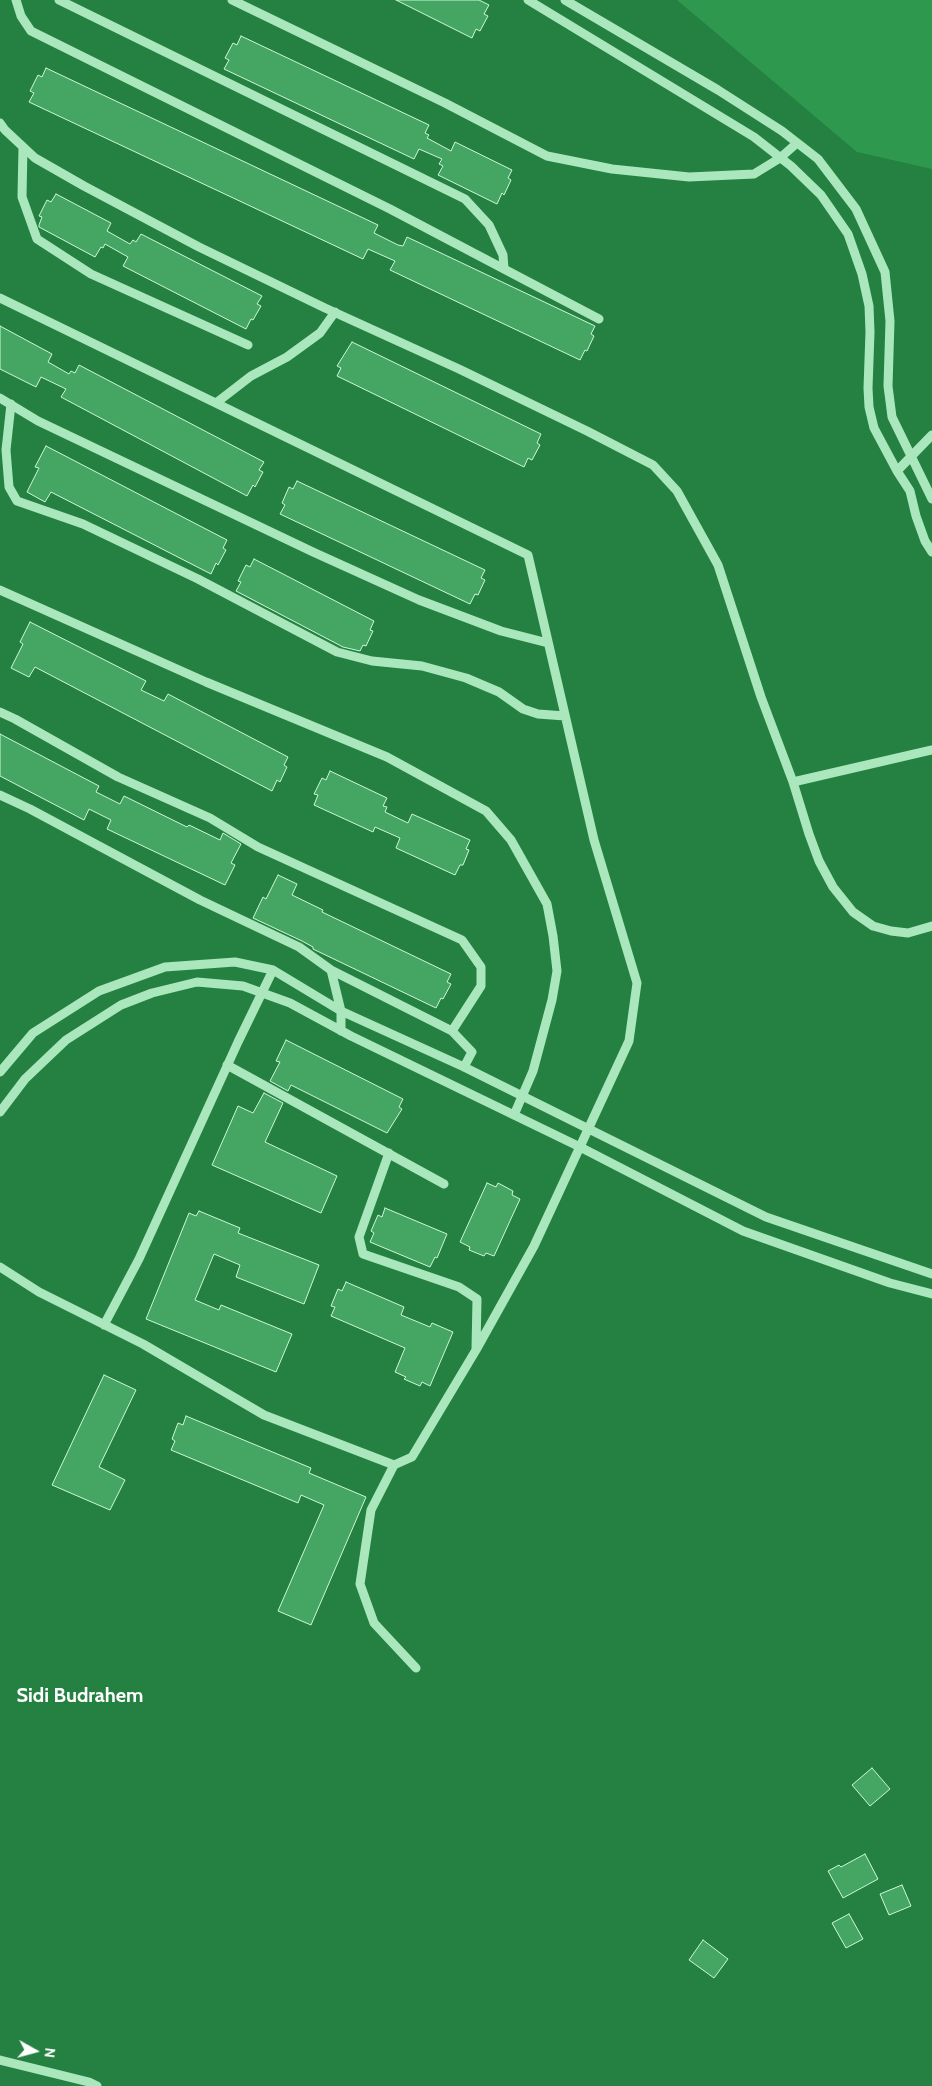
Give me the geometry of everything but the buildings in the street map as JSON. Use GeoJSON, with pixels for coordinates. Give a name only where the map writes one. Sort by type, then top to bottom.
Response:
{"type":"FeatureCollection","features":[{"type":"Feature","properties":{"kind":"street"},"geometry":{"type":"LineString","coordinates":[[16,0],[21,16],[31,32],[390,209],[599,319]]}},
{"type":"Feature","properties":{"kind":"street"},"geometry":{"type":"LineString","coordinates":[[59,0],[465,199],[489,225],[503,255],[504,269]]}},
{"type":"Feature","properties":{"kind":"street"},"geometry":{"type":"LineString","coordinates":[[232,0],[445,103],[547,156],[612,169],[689,178],[754,174],[780,158],[797,143]]}},
{"type":"Feature","properties":{"kind":"street"},"geometry":{"type":"LineString","coordinates":[[528,0],[754,137],[821,195],[848,234],[862,274],[868,306],[870,332],[869,406],[874,428],[896,471],[910,491],[922,532],[932,552]]}},
{"type":"Feature","properties":{"kind":"street"},"geometry":{"type":"LineString","coordinates":[[565,0],[718,90],[797,143],[818,159],[856,209],[885,272],[890,321],[888,386],[892,417],[932,499]]}},
{"type":"Feature","properties":{"kind":"street"},"geometry":{"type":"LineString","coordinates":[[0,123],[35,158],[199,247],[460,369],[587,430],[653,465],[677,491],[718,565],[761,697],[793,782],[809,834],[819,861],[833,887],[852,912],[861,920],[890,931],[908,933],[932,926]]}},
{"type":"Feature","properties":{"kind":"street"},"geometry":{"type":"LineString","coordinates":[[23,147],[22,197],[37,240],[91,274],[248,345]]}},
{"type":"Feature","properties":{"kind":"street"},"geometry":{"type":"LineString","coordinates":[[0,298],[528,555],[594,840],[637,983],[629,1042],[534,1246],[476,1350],[412,1457],[394,1465],[371,1510],[360,1584],[374,1623],[416,1668]]}},
{"type":"Feature","properties":{"kind":"street"},"geometry":{"type":"LineString","coordinates":[[216,403],[251,376],[288,357],[320,333],[335,312]]}},
{"type":"Feature","properties":{"kind":"street"},"geometry":{"type":"LineString","coordinates":[[0,398],[38,421],[322,556],[428,603],[501,631],[548,643]]}},
{"type":"Feature","properties":{"kind":"street"},"geometry":{"type":"LineString","coordinates":[[11,404],[6,450],[9,487],[17,501],[83,524],[198,579],[337,652],[372,661],[422,666],[466,678],[499,692],[523,709],[538,714],[565,716]]}},
{"type":"Feature","properties":{"kind":"street"},"geometry":{"type":"LineString","coordinates":[[896,471],[932,435]]}},
{"type":"Feature","properties":{"kind":"street"},"geometry":{"type":"LineString","coordinates":[[0,590],[206,682],[387,757],[486,811],[511,840],[547,904],[554,936],[557,972],[552,1000],[533,1072],[514,1115]]}},
{"type":"Feature","properties":{"kind":"street"},"geometry":{"type":"LineString","coordinates":[[0,712],[118,777],[210,818],[258,847],[462,940],[481,967],[481,986],[452,1031]]}},
{"type":"Feature","properties":{"kind":"street"},"geometry":{"type":"LineString","coordinates":[[793,782],[932,750]]}},
{"type":"Feature","properties":{"kind":"street"},"geometry":{"type":"LineString","coordinates":[[0,795],[30,809],[200,900],[299,947],[331,970],[452,1031],[472,1052],[464,1067]]}},
{"type":"Feature","properties":{"kind":"street"},"geometry":{"type":"LineString","coordinates":[[0,1072],[33,1033],[99,991],[165,967],[235,962],[273,970],[341,1011],[464,1067],[766,1217],[932,1274]]}},
{"type":"Feature","properties":{"kind":"street"},"geometry":{"type":"LineString","coordinates":[[104,1325],[139,1258],[227,1065],[273,970]]}},
{"type":"Feature","properties":{"kind":"street"},"geometry":{"type":"LineString","coordinates":[[331,970],[341,1011],[341,1030]]}},
{"type":"Feature","properties":{"kind":"street"},"geometry":{"type":"LineString","coordinates":[[0,1112],[25,1079],[66,1040],[121,1005],[152,993],[197,982],[243,986],[290,1002],[341,1030],[580,1147],[743,1231],[890,1283],[932,1294]]}},
{"type":"Feature","properties":{"kind":"street"},"geometry":{"type":"LineString","coordinates":[[227,1065],[444,1184]]}},
{"type":"Feature","properties":{"kind":"street"},"geometry":{"type":"LineString","coordinates":[[388,1153],[366,1212],[359,1237],[362,1254],[459,1287],[477,1299],[476,1350]]}},
{"type":"Feature","properties":{"kind":"street"},"geometry":{"type":"LineString","coordinates":[[0,1267],[39,1292],[143,1344],[264,1415],[394,1465]]}},
{"type":"Feature","properties":{"kind":"street"},"geometry":{"type":"LineString","coordinates":[[0,2060],[89,2082],[97,2086]]}},
{"type":"Feature","properties":{"kind":"green space"},"geometry":{"type":"Polygon","coordinates":[[[677,0],[932,0],[932,169],[857,152],[677,0]]]}},
{"type":"Feature","properties":{"kind":"district","name":"Sidi Budrahem"},"geometry":{"type":"Point","coordinates":[80,1696]}}]}
